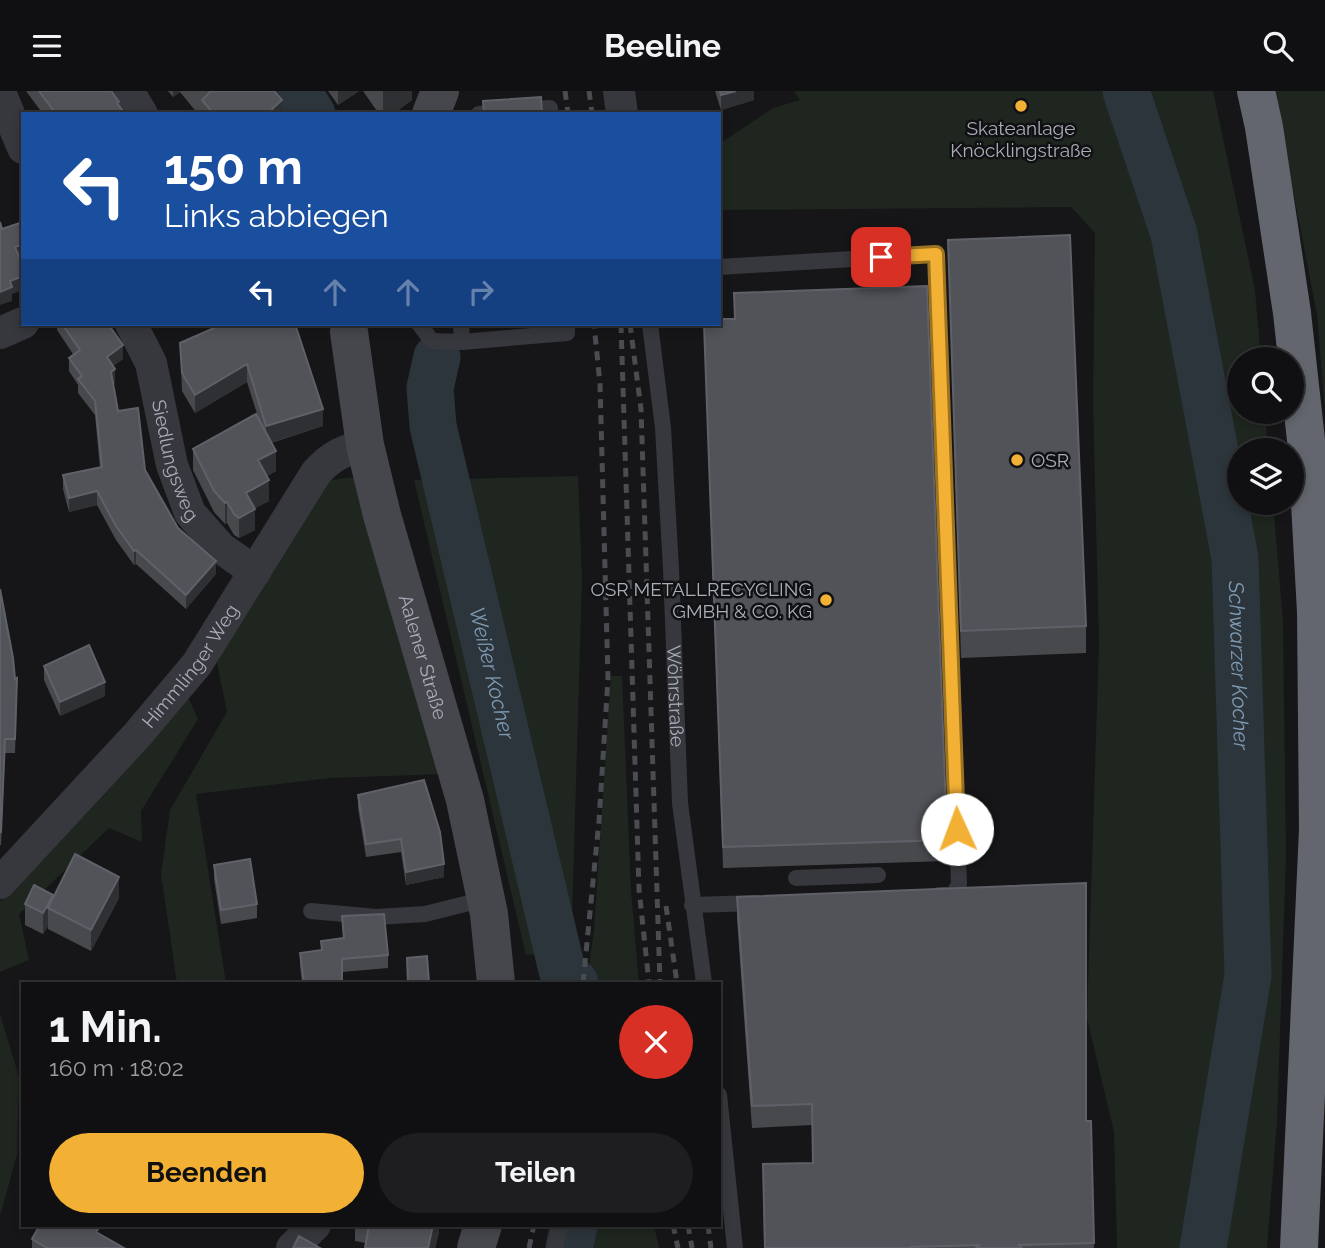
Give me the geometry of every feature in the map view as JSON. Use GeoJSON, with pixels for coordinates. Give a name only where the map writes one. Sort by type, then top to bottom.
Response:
{"type":"FeatureCollection","features":[{"type":"Feature","properties":{"kind":"highway"},"geometry":{"type":"LineString","coordinates":[[1256,91],[1264,127],[1294,327],[1307,449],[1316,612],[1318,829],[1299,1248]]}},
{"type":"Feature","properties":{"kind":"street"},"geometry":{"type":"LineString","coordinates":[[128,91],[141,112]]}},
{"type":"Feature","properties":{"kind":"street"},"geometry":{"type":"LineString","coordinates":[[432,112],[440,91]]}},
{"type":"Feature","properties":{"kind":"street"},"geometry":{"type":"LineString","coordinates":[[619,91],[622,112]]}},
{"type":"Feature","properties":{"kind":"street"},"geometry":{"type":"LineString","coordinates":[[5,95],[21,142]]}},
{"type":"Feature","properties":{"kind":"street"},"geometry":{"type":"LineString","coordinates":[[0,333],[21,324]]}},
{"type":"Feature","properties":{"kind":"street","name":"Siedlungsweg"},"geometry":{"type":"LineString","coordinates":[[132,326],[151,363],[172,465],[190,513],[221,548],[255,572]]}},
{"type":"Feature","properties":{"kind":"street","name":"Aalener Straße"},"geometry":{"type":"LineString","coordinates":[[350,326],[365,445],[382,515],[465,800],[485,899],[496,982]]}},
{"type":"Feature","properties":{"kind":"street","name":"Himmlinger Weg"},"geometry":{"type":"LineString","coordinates":[[0,883],[138,734],[197,664],[316,473],[327,460],[342,451],[365,445]]}},
{"type":"Feature","properties":{"kind":"street"},"geometry":{"type":"LineString","coordinates":[[292,1248],[313,1227]]}},
{"type":"Feature","properties":{"kind":"street"},"geometry":{"type":"LineString","coordinates":[[476,1248],[482,1227]]}},
{"type":"Feature","properties":{"kind":"lane"},"geometry":{"type":"LineString","coordinates":[[503,112],[550,108],[550,112]]}},
{"type":"Feature","properties":{"kind":"lane"},"geometry":{"type":"LineString","coordinates":[[721,267],[936,254],[959,884],[953,895],[930,895]]}},
{"type":"Feature","properties":{"kind":"lane"},"geometry":{"type":"LineString","coordinates":[[421,326],[432,341],[462,342],[567,333],[567,326]]}},
{"type":"Feature","properties":{"kind":"lane"},"geometry":{"type":"LineString","coordinates":[[461,326],[462,342]]}},
{"type":"Feature","properties":{"kind":"lane","name":"Wöhrstraße"},"geometry":{"type":"LineString","coordinates":[[650,326],[663,428],[680,803],[704,982]]}},
{"type":"Feature","properties":{"kind":"lane"},"geometry":{"type":"LineString","coordinates":[[796,878],[878,875]]}},
{"type":"Feature","properties":{"kind":"lane"},"geometry":{"type":"LineString","coordinates":[[311,911],[376,917],[425,914],[485,899]]}},
{"type":"Feature","properties":{"kind":"lane"},"geometry":{"type":"LineString","coordinates":[[692,905],[779,902]]}},
{"type":"Feature","properties":{"kind":"lane"},"geometry":{"type":"LineString","coordinates":[[721,1114],[735,1248]]}},
{"type":"Feature","properties":{"kind":"lane"},"geometry":{"type":"LineString","coordinates":[[555,1248],[560,1227]]}},
{"type":"Feature","properties":{"kind":"shaded area"},"geometry":{"type":"Polygon","coordinates":[[[260,91],[312,91],[321,112],[276,112],[260,91]]]}},
{"type":"Feature","properties":{"kind":"shaded area"},"geometry":{"type":"Polygon","coordinates":[[[794,91],[1213,91],[1255,290],[1260,347],[1227,347],[1227,424],[1266,424],[1267,438],[1227,438],[1227,515],[1274,515],[1283,621],[1286,857],[1277,1121],[1267,1248],[1117,1248],[1114,1132],[1087,1018],[1099,643],[1093,403],[1095,233],[1071,207],[721,210],[721,143],[773,108],[800,100],[794,91]]]}},
{"type":"Feature","properties":{"kind":"shaded area"},"geometry":{"type":"Polygon","coordinates":[[[1274,91],[1325,91],[1325,412],[1317,315],[1274,91]]]}},
{"type":"Feature","properties":{"kind":"shaded area"},"geometry":{"type":"Polygon","coordinates":[[[578,476],[582,579],[571,951],[526,955],[414,480],[578,476]]]}},
{"type":"Feature","properties":{"kind":"shaded area"},"geometry":{"type":"Polygon","coordinates":[[[355,477],[444,774],[330,778],[196,794],[226,982],[177,982],[161,874],[170,810],[227,712],[215,653],[322,481],[355,477]]]}},
{"type":"Feature","properties":{"kind":"shaded area"},"geometry":{"type":"Polygon","coordinates":[[[611,676],[622,676],[631,890],[639,982],[587,982],[594,929],[611,676]]]}},
{"type":"Feature","properties":{"kind":"shaded area"},"geometry":{"type":"Polygon","coordinates":[[[186,693],[198,719],[141,811],[142,842],[109,828],[19,914],[29,960],[0,972],[0,901],[186,693]]]}},
{"type":"Feature","properties":{"kind":"shaded area"},"geometry":{"type":"Polygon","coordinates":[[[0,1014],[19,1077],[17,1155],[0,1216],[0,1014]]]}},
{"type":"Feature","properties":{"kind":"shaded area"},"geometry":{"type":"Polygon","coordinates":[[[568,1227],[654,1227],[659,1248],[563,1248],[568,1227]]]}},
{"type":"Feature","properties":{"kind":"building"},"geometry":{"type":"Polygon","coordinates":[[[39,91],[111,91],[124,112],[55,112],[39,91]]]}},
{"type":"Feature","properties":{"kind":"building"},"geometry":{"type":"Polygon","coordinates":[[[211,91],[274,91],[282,100],[272,109],[274,112],[212,112],[202,100],[211,91]]]}},
{"type":"Feature","properties":{"kind":"building"},"geometry":{"type":"Polygon","coordinates":[[[720,91],[736,91],[721,95],[720,91]]]}},
{"type":"Feature","properties":{"kind":"building"},"geometry":{"type":"Polygon","coordinates":[[[541,97],[542,112],[484,112],[483,101],[541,97]]]}},
{"type":"Feature","properties":{"kind":"building"},"geometry":{"type":"Polygon","coordinates":[[[0,222],[2,229],[21,223],[21,245],[15,247],[21,261],[21,277],[10,281],[12,287],[0,292],[0,222]]]}},
{"type":"Feature","properties":{"kind":"building","name":"OSR"},"geometry":{"type":"Polygon","coordinates":[[[1070,235],[1086,626],[961,631],[948,240],[1070,235]]]}},
{"type":"Feature","properties":{"kind":"building","name":"OSR METALLRECYCLING GMBH & CO. KG"},"geometry":{"type":"Polygon","coordinates":[[[927,286],[947,840],[723,847],[704,326],[721,326],[721,319],[735,319],[734,293],[927,286]]]}},
{"type":"Feature","properties":{"kind":"building"},"geometry":{"type":"Polygon","coordinates":[[[63,326],[109,326],[123,345],[107,357],[115,369],[111,372],[118,411],[138,408],[145,470],[178,528],[216,561],[186,595],[134,551],[116,526],[97,491],[69,498],[63,475],[102,467],[95,401],[78,379],[82,376],[69,358],[80,350],[63,326]]]}},
{"type":"Feature","properties":{"kind":"building"},"geometry":{"type":"Polygon","coordinates":[[[218,326],[296,326],[323,409],[266,426],[247,364],[195,395],[182,373],[180,343],[218,326]]]}},
{"type":"Feature","properties":{"kind":"building"},"geometry":{"type":"Polygon","coordinates":[[[256,414],[276,451],[258,460],[269,480],[246,493],[255,509],[239,518],[214,491],[193,449],[256,414]]]}},
{"type":"Feature","properties":{"kind":"building"},"geometry":{"type":"Polygon","coordinates":[[[0,589],[15,679],[17,678],[15,739],[5,739],[1,832],[0,832],[0,589]]]}},
{"type":"Feature","properties":{"kind":"building"},"geometry":{"type":"Polygon","coordinates":[[[89,645],[105,682],[60,702],[44,666],[89,645]]]}},
{"type":"Feature","properties":{"kind":"building"},"geometry":{"type":"Polygon","coordinates":[[[424,780],[440,832],[444,864],[406,872],[401,839],[366,844],[358,795],[424,780]]]}},
{"type":"Feature","properties":{"kind":"building"},"geometry":{"type":"Polygon","coordinates":[[[75,854],[119,877],[91,930],[48,908],[75,854]]]}},
{"type":"Feature","properties":{"kind":"building"},"geometry":{"type":"Polygon","coordinates":[[[250,859],[257,904],[221,910],[214,865],[250,859]]]}},
{"type":"Feature","properties":{"kind":"building"},"geometry":{"type":"Polygon","coordinates":[[[1086,883],[1086,1121],[1091,1121],[1094,1243],[1019,1245],[1022,1248],[976,1248],[979,1245],[765,1248],[763,1164],[813,1163],[812,1104],[752,1106],[737,897],[1086,883]]]}},
{"type":"Feature","properties":{"kind":"building"},"geometry":{"type":"Polygon","coordinates":[[[34,885],[53,895],[43,913],[25,904],[34,885]]]}},
{"type":"Feature","properties":{"kind":"building"},"geometry":{"type":"Polygon","coordinates":[[[384,914],[388,955],[342,959],[342,982],[304,982],[300,953],[322,950],[321,941],[344,938],[342,916],[384,914]]]}},
{"type":"Feature","properties":{"kind":"building"},"geometry":{"type":"Polygon","coordinates":[[[427,956],[429,982],[408,982],[407,958],[427,956]]]}},
{"type":"Feature","properties":{"kind":"building"},"geometry":{"type":"Polygon","coordinates":[[[39,1227],[94,1227],[98,1229],[96,1232],[124,1248],[47,1248],[32,1239],[39,1227]]]}},
{"type":"Feature","properties":{"kind":"building"},"geometry":{"type":"Polygon","coordinates":[[[369,1227],[433,1227],[428,1248],[365,1248],[369,1227]]]}},
{"type":"Feature","properties":{"kind":"building"},"geometry":{"type":"Polygon","coordinates":[[[299,1236],[320,1248],[293,1248],[299,1236]]]}},
{"type":"Feature","properties":{"kind":"waterway","name":"Weißer Kocher"},"geometry":{"type":"LineString","coordinates":[[297,91],[311,112]]}},
{"type":"Feature","properties":{"kind":"waterway","name":"Schwarzer Kocher"},"geometry":{"type":"LineString","coordinates":[[1126,91],[1174,234],[1235,558],[1248,975],[1203,1248]]}},
{"type":"Feature","properties":{"kind":"waterway","name":"Weißer Kocher"},"geometry":{"type":"LineString","coordinates":[[437,357],[430,388],[433,426],[562,970],[574,982]]}},
{"type":"Feature","properties":{"kind":"waterway","name":"Weißer Kocher"},"geometry":{"type":"LineString","coordinates":[[569,1248],[574,1227]]}},
{"type":"Feature","properties":{"kind":"railway"},"geometry":{"type":"LineString","coordinates":[[565,91],[568,112]]}},
{"type":"Feature","properties":{"kind":"railway"},"geometry":{"type":"LineString","coordinates":[[589,91],[592,112]]}},
{"type":"Feature","properties":{"kind":"railway"},"geometry":{"type":"LineString","coordinates":[[583,982],[599,821],[608,679],[600,384],[594,326]]}},
{"type":"Feature","properties":{"kind":"railway"},"geometry":{"type":"LineString","coordinates":[[621,326],[639,889],[649,982]]}},
{"type":"Feature","properties":{"kind":"railway"},"geometry":{"type":"LineString","coordinates":[[630,326],[641,409],[660,982]]}},
{"type":"Feature","properties":{"kind":"railway"},"geometry":{"type":"LineString","coordinates":[[666,906],[677,982]]}},
{"type":"Feature","properties":{"kind":"railway"},"geometry":{"type":"LineString","coordinates":[[529,1248],[534,1227]]}},
{"type":"Feature","properties":{"kind":"railway"},"geometry":{"type":"LineString","coordinates":[[673,1227],[678,1248]]}},
{"type":"Feature","properties":{"kind":"railway"},"geometry":{"type":"LineString","coordinates":[[688,1227],[692,1248]]}},
{"type":"Feature","properties":{"kind":"railway"},"geometry":{"type":"LineString","coordinates":[[708,1227],[711,1248]]}},
{"type":"Feature","properties":{"kind":"place","name":"Skateanlage Knöcklingstraße"},"geometry":{"type":"Point","coordinates":[1021,106]}},
{"type":"Feature","properties":{"kind":"place","name":"OSR"},"geometry":{"type":"Point","coordinates":[1017,460]}},
{"type":"Feature","properties":{"kind":"place","name":"OSR METALLRECYCLING GMBH & CO. KG"},"geometry":{"type":"Point","coordinates":[826,600]}},
{"type":"Feature","properties":{"kind":"route"},"geometry":{"type":"LineString","coordinates":[[881,257],[936,254],[957,829]]}}]}
